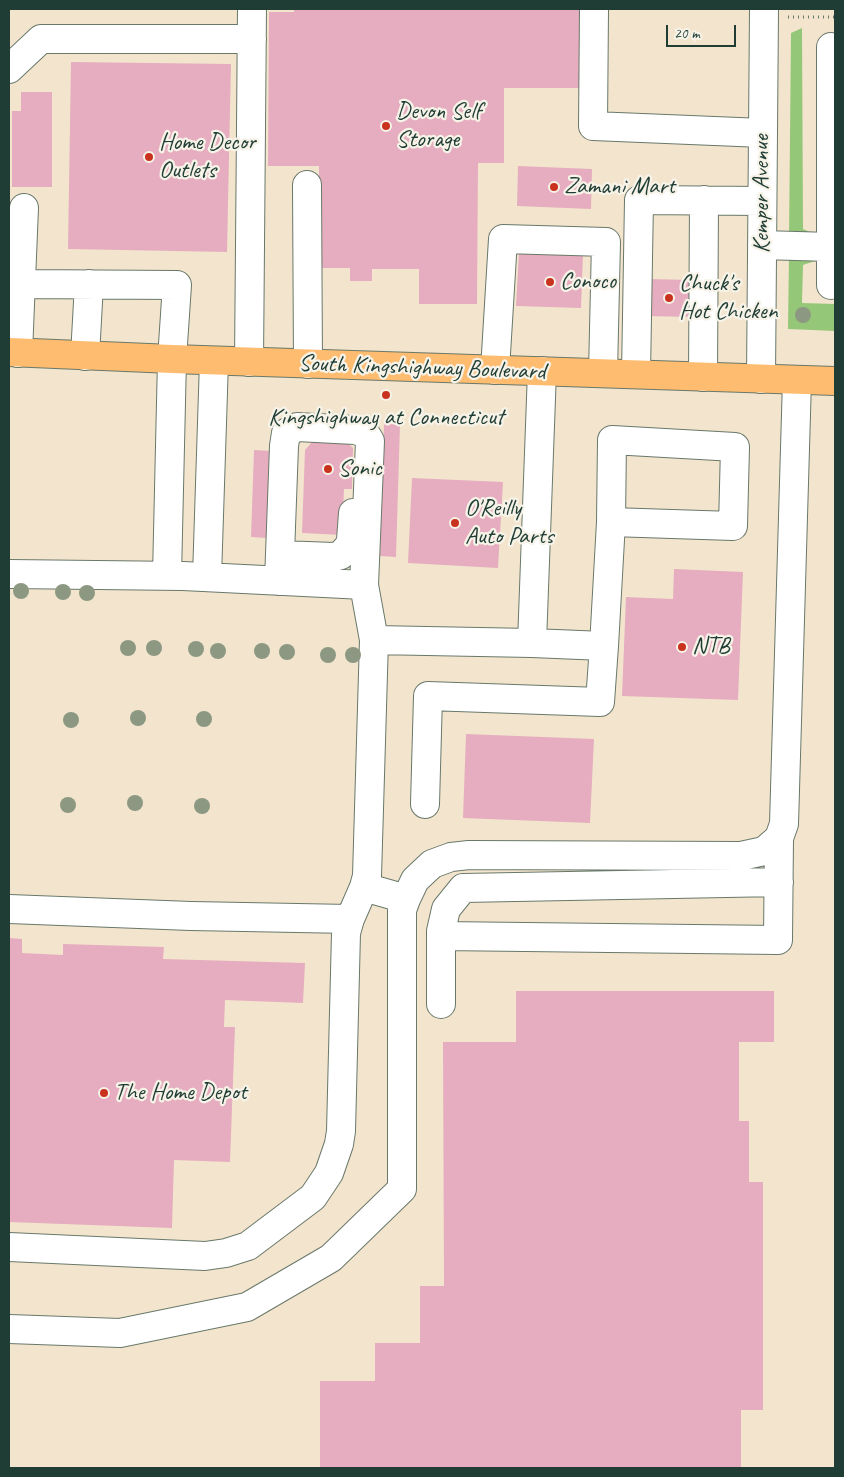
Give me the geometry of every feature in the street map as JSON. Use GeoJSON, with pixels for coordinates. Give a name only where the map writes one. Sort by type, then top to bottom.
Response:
{"type":"FeatureCollection","features":[{"type":"Feature","properties":{"kind":"main road","name":"South Kingshighway Boulevard"},"geometry":{"type":"LineString","coordinates":[[13,352],[214,361],[835,381]]}},
{"type":"Feature","properties":{"kind":"street"},"geometry":{"type":"LineString","coordinates":[[249,362],[252,9]]}},
{"type":"Feature","properties":{"kind":"street"},"geometry":{"type":"LineString","coordinates":[[594,9],[593,126],[763,132]]}},
{"type":"Feature","properties":{"kind":"street","name":"Kemper Avenue"},"geometry":{"type":"LineString","coordinates":[[761,379],[764,13]]}},
{"type":"Feature","properties":{"kind":"street"},"geometry":{"type":"LineString","coordinates":[[9,69],[41,39],[252,39]]}},
{"type":"Feature","properties":{"kind":"street"},"geometry":{"type":"LineString","coordinates":[[831,47],[831,285]]}},
{"type":"Feature","properties":{"kind":"street"},"geometry":{"type":"LineString","coordinates":[[308,185],[308,364]]}},
{"type":"Feature","properties":{"kind":"street"},"geometry":{"type":"LineString","coordinates":[[636,374],[639,200],[762,201]]}},
{"type":"Feature","properties":{"kind":"street"},"geometry":{"type":"LineString","coordinates":[[703,377],[704,200]]}},
{"type":"Feature","properties":{"kind":"street"},"geometry":{"type":"LineString","coordinates":[[13,352],[17,274],[24,208]]}},
{"type":"Feature","properties":{"kind":"street"},"geometry":{"type":"LineString","coordinates":[[495,370],[503,239],[578,241],[606,242],[603,373]]}},
{"type":"Feature","properties":{"kind":"street"},"geometry":{"type":"LineString","coordinates":[[762,245],[831,247]]}},
{"type":"Feature","properties":{"kind":"street"},"geometry":{"type":"LineString","coordinates":[[17,274],[89,284],[177,285],[172,359],[167,576]]}},
{"type":"Feature","properties":{"kind":"street"},"geometry":{"type":"LineString","coordinates":[[85,356],[89,284]]}},
{"type":"Feature","properties":{"kind":"street"},"geometry":{"type":"LineString","coordinates":[[207,577],[214,361]]}},
{"type":"Feature","properties":{"kind":"street"},"geometry":{"type":"LineString","coordinates":[[532,643],[542,372]]}},
{"type":"Feature","properties":{"kind":"street"},"geometry":{"type":"LineString","coordinates":[[441,936],[778,940],[779,838],[784,824],[797,380]]}},
{"type":"Feature","properties":{"kind":"street"},"geometry":{"type":"LineString","coordinates":[[9,1247],[205,1256],[226,1253],[248,1246],[313,1197],[329,1173],[339,1144],[341,1131],[346,933],[367,876],[374,640],[364,585],[370,441],[366,433],[355,430],[297,427],[286,433],[280,568]]}},
{"type":"Feature","properties":{"kind":"street"},"geometry":{"type":"LineString","coordinates":[[425,804],[428,696],[600,702],[611,522],[612,440],[735,447],[732,526],[611,522]]}},
{"type":"Feature","properties":{"kind":"street"},"geometry":{"type":"LineString","coordinates":[[9,574],[207,577],[280,568],[334,557],[345,551],[351,540],[354,502],[368,478]]}},
{"type":"Feature","properties":{"kind":"street"},"geometry":{"type":"LineString","coordinates":[[280,568],[364,585]]}},
{"type":"Feature","properties":{"kind":"street"},"geometry":{"type":"LineString","coordinates":[[374,640],[604,646]]}},
{"type":"Feature","properties":{"kind":"street"},"geometry":{"type":"LineString","coordinates":[[9,1328],[120,1333],[247,1307],[330,1258],[402,1189],[402,910],[415,880],[432,864],[450,857],[469,855],[741,856],[764,851],[779,838]]}},
{"type":"Feature","properties":{"kind":"street"},"geometry":{"type":"LineString","coordinates":[[441,1004],[441,936],[446,909],[463,888],[779,882]]}},
{"type":"Feature","properties":{"kind":"street"},"geometry":{"type":"LineString","coordinates":[[364,887],[406,898]]}},
{"type":"Feature","properties":{"kind":"street"},"geometry":{"type":"LineString","coordinates":[[9,909],[192,916],[350,919]]}},
{"type":"Feature","properties":{"kind":"path"},"geometry":{"type":"LineString","coordinates":[[764,13],[835,17]]}},
{"type":"Feature","properties":{"kind":"green space"},"geometry":{"type":"Polygon","coordinates":[[[802,28],[803,229],[812,233],[789,238],[791,33],[802,28]]]}},
{"type":"Feature","properties":{"kind":"green space"},"geometry":{"type":"Polygon","coordinates":[[[789,255],[815,256],[815,261],[803,265],[802,303],[835,304],[835,331],[788,329],[789,255]]]}},
{"type":"Feature","properties":{"kind":"building","name":"Devon Self Storage"},"geometry":{"type":"Polygon","coordinates":[[[294,9],[580,9],[580,88],[504,88],[504,163],[478,163],[477,304],[419,304],[419,269],[372,269],[372,281],[350,281],[350,268],[319,268],[319,166],[268,166],[269,12],[294,12],[294,9]]]}},
{"type":"Feature","properties":{"kind":"building","name":"Home Decor Outlets"},"geometry":{"type":"Polygon","coordinates":[[[71,62],[231,64],[227,252],[68,249],[71,62]]]}},
{"type":"Feature","properties":{"kind":"building"},"geometry":{"type":"Polygon","coordinates":[[[21,92],[52,92],[52,187],[12,187],[12,111],[21,111],[21,92]]]}},
{"type":"Feature","properties":{"kind":"building","name":"Zamani Mart"},"geometry":{"type":"Polygon","coordinates":[[[518,166],[592,169],[591,209],[517,206],[518,166]]]}},
{"type":"Feature","properties":{"kind":"building"},"geometry":{"type":"Polygon","coordinates":[[[519,252],[583,254],[581,308],[516,306],[519,252]]]}},
{"type":"Feature","properties":{"kind":"building"},"geometry":{"type":"Polygon","coordinates":[[[646,279],[694,280],[693,317],[645,316],[646,279]]]}},
{"type":"Feature","properties":{"kind":"building"},"geometry":{"type":"Polygon","coordinates":[[[384,423],[400,424],[396,557],[380,556],[384,423]]]}},
{"type":"Feature","properties":{"kind":"building","name":"Sonic"},"geometry":{"type":"Polygon","coordinates":[[[312,442],[348,443],[353,448],[352,489],[344,489],[342,535],[302,533],[305,450],[312,442]]]}},
{"type":"Feature","properties":{"kind":"building"},"geometry":{"type":"Polygon","coordinates":[[[254,450],[271,451],[267,538],[251,537],[254,450]]]}},
{"type":"Feature","properties":{"kind":"building","name":"O'Reilly Auto Parts"},"geometry":{"type":"Polygon","coordinates":[[[412,478],[503,482],[498,568],[408,563],[412,478]]]}},
{"type":"Feature","properties":{"kind":"building","name":"NTB"},"geometry":{"type":"Polygon","coordinates":[[[674,569],[743,572],[738,700],[622,696],[626,597],[673,599],[674,569]]]}},
{"type":"Feature","properties":{"kind":"building"},"geometry":{"type":"Polygon","coordinates":[[[466,734],[594,739],[590,823],[463,818],[466,734]]]}},
{"type":"Feature","properties":{"kind":"building","name":"The Home Depot"},"geometry":{"type":"Polygon","coordinates":[[[9,938],[22,939],[22,953],[63,955],[63,944],[164,947],[163,959],[305,963],[303,1003],[225,1000],[224,1027],[235,1027],[230,1162],[174,1160],[172,1228],[9,1222],[9,938]]]}},
{"type":"Feature","properties":{"kind":"building"},"geometry":{"type":"Polygon","coordinates":[[[516,991],[774,991],[774,1042],[739,1042],[739,1121],[749,1121],[749,1182],[763,1182],[763,1410],[741,1410],[741,1468],[320,1468],[320,1381],[375,1381],[375,1343],[420,1343],[420,1286],[444,1286],[443,1042],[516,1042],[516,991]]]}},
{"type":"Feature","properties":{"kind":"place","name":"Devon Self Storage"},"geometry":{"type":"Point","coordinates":[386,126]}},
{"type":"Feature","properties":{"kind":"place","name":"Home Decor Outlets"},"geometry":{"type":"Point","coordinates":[149,157]}},
{"type":"Feature","properties":{"kind":"place","name":"Zamani Mart"},"geometry":{"type":"Point","coordinates":[554,187]}},
{"type":"Feature","properties":{"kind":"place","name":"Conoco"},"geometry":{"type":"Point","coordinates":[550,282]}},
{"type":"Feature","properties":{"kind":"place","name":"Chuck's Hot Chicken"},"geometry":{"type":"Point","coordinates":[669,298]}},
{"type":"Feature","properties":{"kind":"place","name":"Kingshighway at Connecticut"},"geometry":{"type":"Point","coordinates":[386,395]}},
{"type":"Feature","properties":{"kind":"place","name":"Sonic"},"geometry":{"type":"Point","coordinates":[328,469]}},
{"type":"Feature","properties":{"kind":"place","name":"O'Reilly Auto Parts"},"geometry":{"type":"Point","coordinates":[455,523]}},
{"type":"Feature","properties":{"kind":"place","name":"NTB"},"geometry":{"type":"Point","coordinates":[682,647]}},
{"type":"Feature","properties":{"kind":"place","name":"The Home Depot"},"geometry":{"type":"Point","coordinates":[104,1093]}}]}
